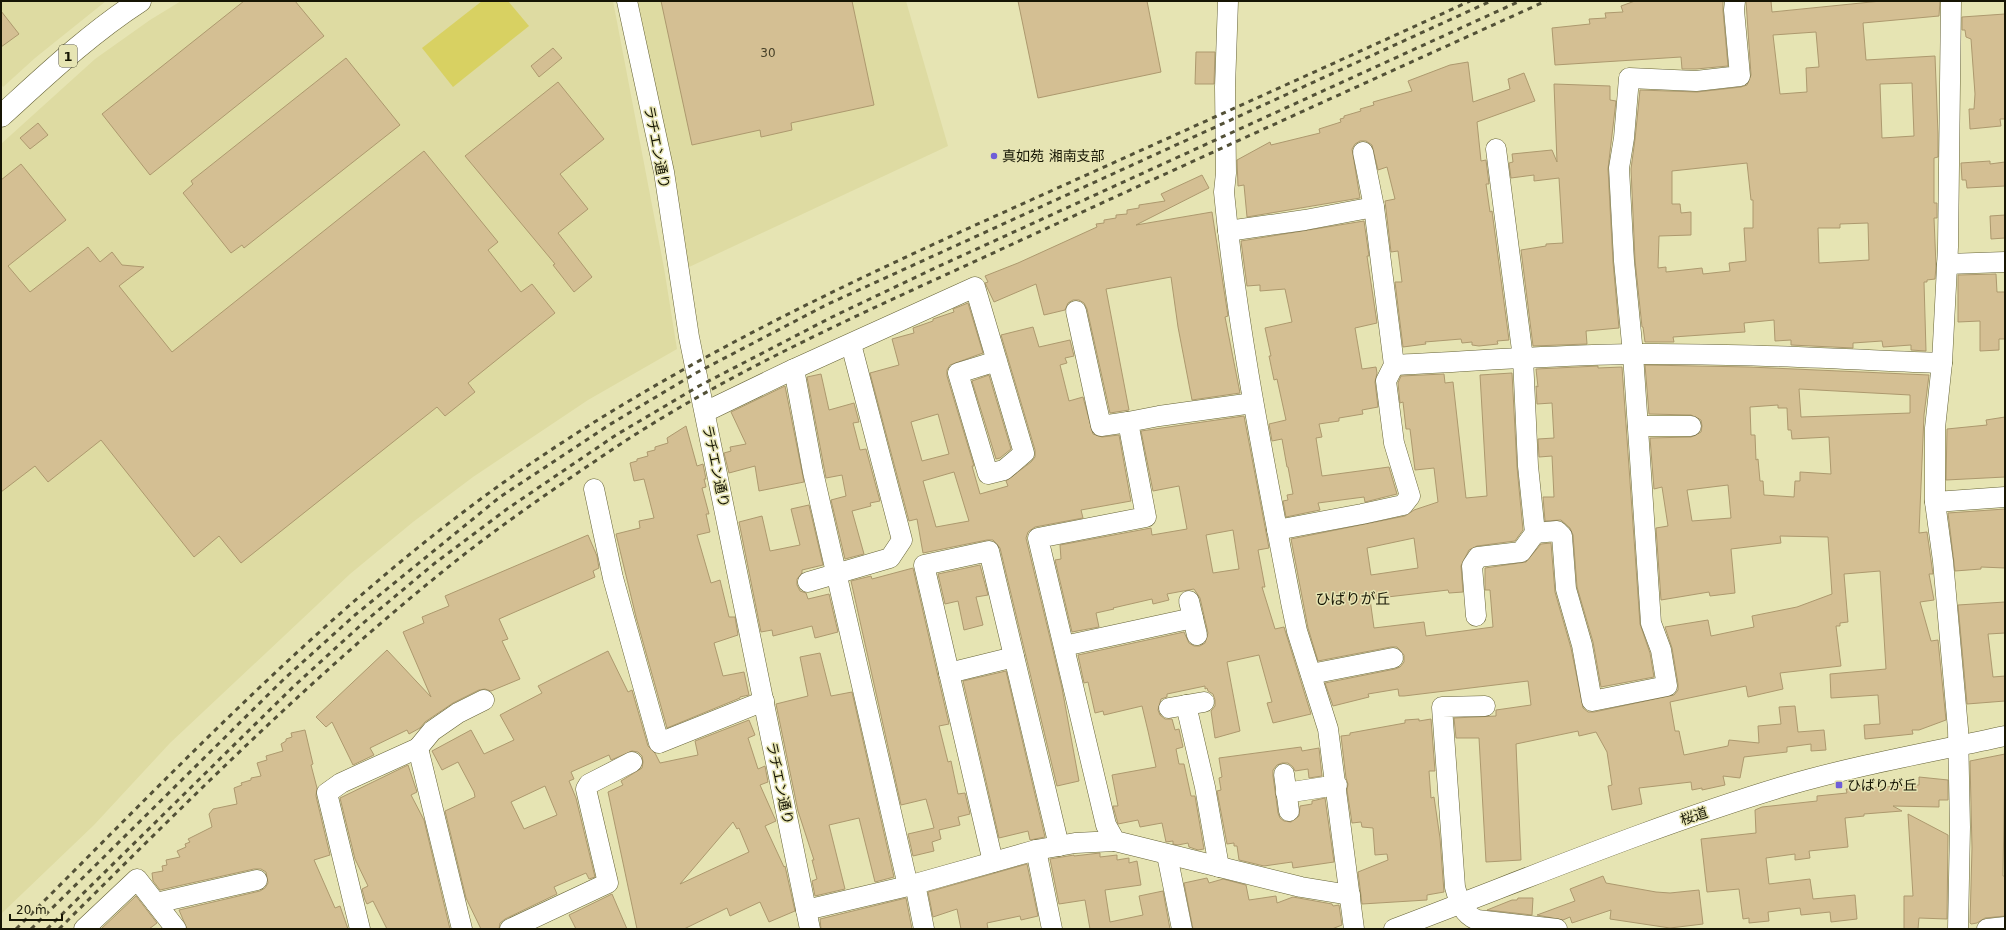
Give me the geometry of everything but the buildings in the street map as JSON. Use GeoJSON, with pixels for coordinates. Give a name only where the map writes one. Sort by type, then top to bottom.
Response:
{"type":"FeatureCollection","features":[{"type":"Feature","properties":{"kind":"highway","name":"1"},"geometry":{"type":"LineString","coordinates":[[1,116],[61,62],[122,12],[140,1]]}},
{"type":"Feature","properties":{"kind":"street","name":"ラチエン通り"},"geometry":{"type":"LineString","coordinates":[[627,1],[664,172],[682,293],[809,924]]}},
{"type":"Feature","properties":{"kind":"street"},"geometry":{"type":"LineString","coordinates":[[1228,1],[1225,87],[1226,173],[1224,192],[1237,308],[1253,404],[1297,631],[1328,729],[1337,784],[1354,929]]}},
{"type":"Feature","properties":{"kind":"street"},"geometry":{"type":"LineString","coordinates":[[1535,533],[1557,531],[1562,536],[1566,589],[1582,645],[1592,701],[1667,686],[1661,650],[1651,623],[1633,354],[1624,261],[1619,168],[1624,138],[1629,78],[1696,81],[1740,76],[1734,10],[1735,1]]}},
{"type":"Feature","properties":{"kind":"street"},"geometry":{"type":"LineString","coordinates":[[1951,1],[1947,264],[1942,363],[1935,428],[1935,502],[1943,561],[1958,729],[1960,827],[1958,929]]}},
{"type":"Feature","properties":{"kind":"street"},"geometry":{"type":"LineString","coordinates":[[1476,616],[1472,566],[1478,557],[1521,552],[1535,533],[1528,466],[1523,358],[1496,149]]}},
{"type":"Feature","properties":{"kind":"street"},"geometry":{"type":"LineString","coordinates":[[1277,530],[1403,505],[1410,496],[1394,443],[1386,381],[1394,366],[1374,207],[1363,152]]}},
{"type":"Feature","properties":{"kind":"street"},"geometry":{"type":"LineString","coordinates":[[1228,231],[1305,220],[1374,207]]}},
{"type":"Feature","properties":{"kind":"street"},"geometry":{"type":"LineString","coordinates":[[1947,264],[2005,262]]}},
{"type":"Feature","properties":{"kind":"street"},"geometry":{"type":"LineString","coordinates":[[705,412],[794,369],[975,287],[997,361],[1024,452],[1004,470],[988,474],[958,373],[997,361]]}},
{"type":"Feature","properties":{"kind":"street"},"geometry":{"type":"LineString","coordinates":[[1076,311],[1101,426],[1159,416],[1253,404]]}},
{"type":"Feature","properties":{"kind":"street"},"geometry":{"type":"LineString","coordinates":[[808,582],[890,558],[902,540],[851,344]]}},
{"type":"Feature","properties":{"kind":"street"},"geometry":{"type":"LineString","coordinates":[[1394,366],[1523,358],[1633,354],[1770,356],[1942,363]]}},
{"type":"Feature","properties":{"kind":"street"},"geometry":{"type":"LineString","coordinates":[[794,369],[813,472],[836,574],[924,929]]}},
{"type":"Feature","properties":{"kind":"street"},"geometry":{"type":"LineString","coordinates":[[1115,840],[1106,826],[1038,538],[1146,517],[1128,422]]}},
{"type":"Feature","properties":{"kind":"street"},"geometry":{"type":"LineString","coordinates":[[1638,426],[1691,426]]}},
{"type":"Feature","properties":{"kind":"street"},"geometry":{"type":"LineString","coordinates":[[594,489],[613,578],[659,743],[764,701]]}},
{"type":"Feature","properties":{"kind":"street"},"geometry":{"type":"LineString","coordinates":[[1935,502],[2005,497]]}},
{"type":"Feature","properties":{"kind":"street"},"geometry":{"type":"LineString","coordinates":[[993,862],[924,565],[989,551],[1059,846]]}},
{"type":"Feature","properties":{"kind":"street"},"geometry":{"type":"LineString","coordinates":[[1064,646],[1193,618]]}},
{"type":"Feature","properties":{"kind":"street"},"geometry":{"type":"LineString","coordinates":[[949,673],[1014,657]]}},
{"type":"Feature","properties":{"kind":"street"},"geometry":{"type":"LineString","coordinates":[[1311,674],[1393,658]]}},
{"type":"Feature","properties":{"kind":"street"},"geometry":{"type":"LineString","coordinates":[[360,929],[327,793],[341,783],[418,748],[432,731],[458,713],[484,700]]}},
{"type":"Feature","properties":{"kind":"street"},"geometry":{"type":"LineString","coordinates":[[1186,705],[1205,787],[1219,867]]}},
{"type":"Feature","properties":{"kind":"street"},"geometry":{"type":"LineString","coordinates":[[1485,706],[1442,707],[1455,887],[1460,904],[1469,916],[1477,920],[1557,929]]}},
{"type":"Feature","properties":{"kind":"street","name":"桜道"},"geometry":{"type":"LineString","coordinates":[[1394,929],[1654,828],[1784,787],[1859,767],[2005,736]]}},
{"type":"Feature","properties":{"kind":"street"},"geometry":{"type":"LineString","coordinates":[[418,748],[462,929]]}},
{"type":"Feature","properties":{"kind":"street"},"geometry":{"type":"LineString","coordinates":[[510,929],[608,883],[586,789],[589,784],[632,762]]}},
{"type":"Feature","properties":{"kind":"street"},"geometry":{"type":"LineString","coordinates":[[1286,792],[1337,784]]}},
{"type":"Feature","properties":{"kind":"street"},"geometry":{"type":"LineString","coordinates":[[809,924],[912,885],[1036,850],[1115,840],[1167,855],[1301,887],[1350,895]]}},
{"type":"Feature","properties":{"kind":"street"},"geometry":{"type":"LineString","coordinates":[[1036,850],[1052,929]]}},
{"type":"Feature","properties":{"kind":"street"},"geometry":{"type":"LineString","coordinates":[[1167,855],[1182,929]]}},
{"type":"Feature","properties":{"kind":"street"},"geometry":{"type":"LineString","coordinates":[[84,929],[137,879],[176,929]]}},
{"type":"Feature","properties":{"kind":"street"},"geometry":{"type":"LineString","coordinates":[[156,903],[257,880]]}},
{"type":"Feature","properties":{"kind":"street"},"geometry":{"type":"LineString","coordinates":[[1987,929],[2005,927]]}},
{"type":"Feature","properties":{"kind":"shaded area"},"geometry":{"type":"Polygon","coordinates":[[[1,1],[106,1],[35,58],[3,87],[1,84],[1,1]]]}},
{"type":"Feature","properties":{"kind":"shaded area"},"geometry":{"type":"Polygon","coordinates":[[[181,1],[613,1],[664,268],[677,349],[588,400],[473,477],[413,522],[350,574],[170,743],[94,825],[1,914],[1,144],[95,59],[150,20],[181,1]]]}},
{"type":"Feature","properties":{"kind":"shaded area"},"geometry":{"type":"Polygon","coordinates":[[[482,1],[508,1],[529,26],[453,87],[422,48],[482,1]]]}},
{"type":"Feature","properties":{"kind":"shaded area"},"geometry":{"type":"Polygon","coordinates":[[[634,1],[906,1],[948,146],[687,268],[634,1]]]}},
{"type":"Feature","properties":{"kind":"railway"},"geometry":{"type":"LineString","coordinates":[[16,929],[246,700],[366,591],[429,539],[493,490],[556,447],[621,406],[687,368],[822,297],[961,232],[1470,1]]}},
{"type":"Feature","properties":{"kind":"railway"},"geometry":{"type":"LineString","coordinates":[[31,929],[284,679],[355,615],[500,497],[609,425],[696,373],[826,305],[1491,1]]}},
{"type":"Feature","properties":{"kind":"railway"},"geometry":{"type":"LineString","coordinates":[[47,929],[293,687],[362,624],[435,563],[507,509],[616,435],[699,386],[832,317],[935,268],[1520,1]]}},
{"type":"Feature","properties":{"kind":"railway"},"geometry":{"type":"LineString","coordinates":[[59,929],[243,748],[387,618],[436,577],[502,526],[593,462],[662,418],[709,391],[806,340],[1139,186],[1546,1]]}},
{"type":"Feature","properties":{"kind":"place","name":"真如苑 湘南支部"},"geometry":{"type":"Point","coordinates":[994,156]}},
{"type":"Feature","properties":{"kind":"place","name":"ひばりが丘"},"geometry":{"type":"Point","coordinates":[1839,785]}},
{"type":"Feature","properties":{"kind":"district","name":"ひばりが丘"},"geometry":{"type":"Point","coordinates":[1353,599]}}]}
